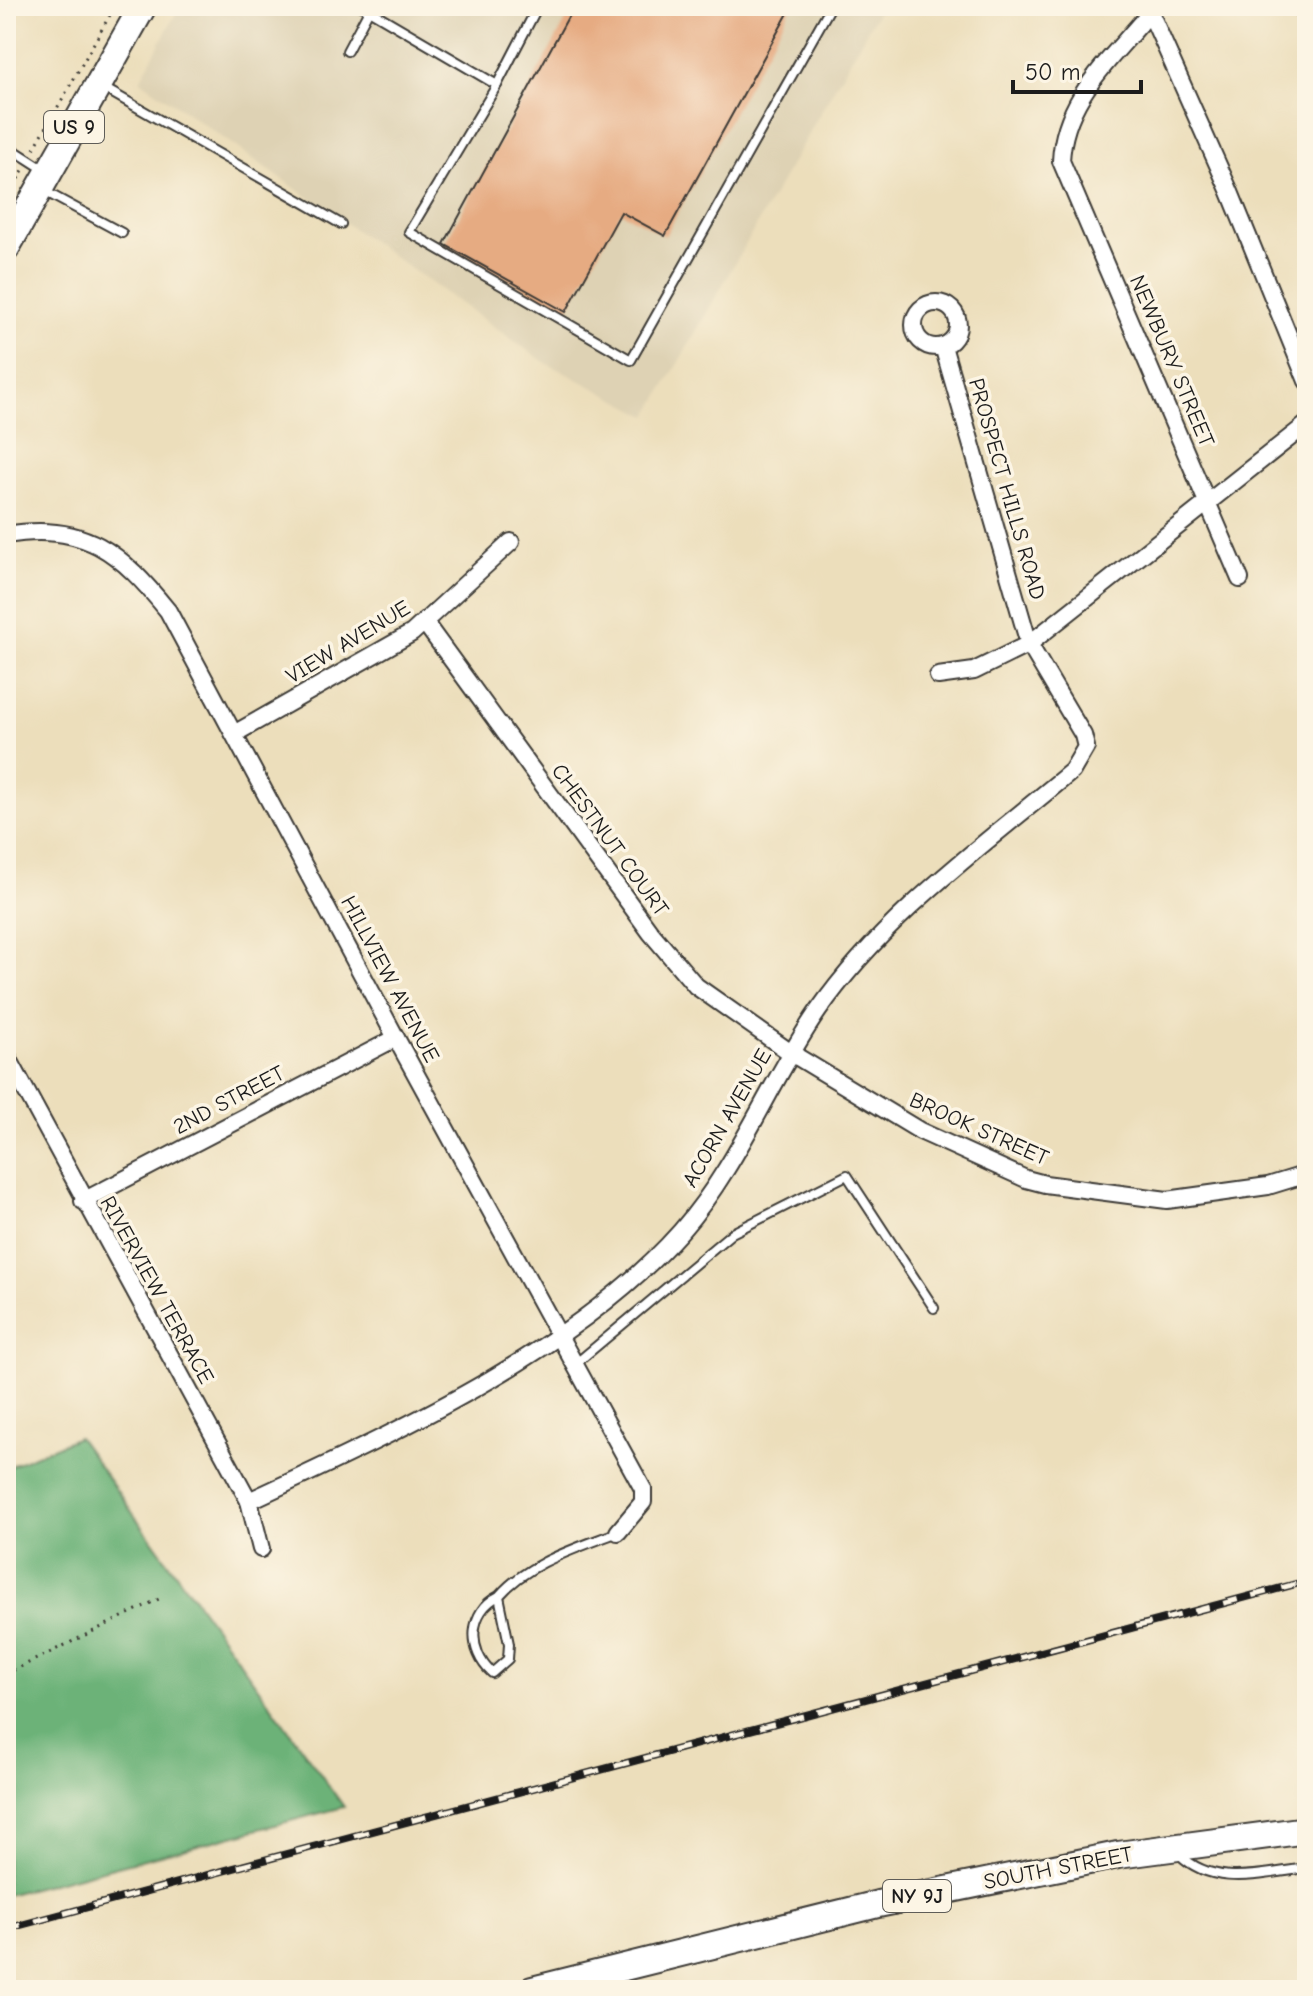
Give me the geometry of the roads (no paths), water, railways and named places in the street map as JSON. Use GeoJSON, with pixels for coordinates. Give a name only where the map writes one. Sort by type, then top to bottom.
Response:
{"type":"FeatureCollection","features":[{"type":"Feature","properties":{"kind":"main road","name":"US 9"},"geometry":{"type":"LineString","coordinates":[[6,248],[39,174],[98,84],[143,6]]}},
{"type":"Feature","properties":{"kind":"main road","name":"SOUTH STREET"},"geometry":{"type":"LineString","coordinates":[[532,1990],[878,1904],[1118,1855],[1307,1830]]}},
{"type":"Feature","properties":{"kind":"street"},"geometry":{"type":"LineString","coordinates":[[1301,6],[1307,20]]}},
{"type":"Feature","properties":{"kind":"street"},"geometry":{"type":"LineString","coordinates":[[1152,9],[1307,381]]}},
{"type":"Feature","properties":{"kind":"street","name":"NEWBURY STREET"},"geometry":{"type":"LineString","coordinates":[[1152,9],[1087,85],[1075,105],[1062,139],[1061,161],[1240,579]]}},
{"type":"Feature","properties":{"kind":"street","name":"PROSPECT HILLS ROAD"},"geometry":{"type":"LineString","coordinates":[[943,346],[1029,644]]}},
{"type":"Feature","properties":{"kind":"street"},"geometry":{"type":"LineString","coordinates":[[938,676],[974,671],[1029,644],[1307,424]]}},
{"type":"Feature","properties":{"kind":"street","name":"HILLVIEW AVENUE"},"geometry":{"type":"LineString","coordinates":[[6,535],[56,531],[104,547],[130,567],[168,611],[645,1494],[643,1502],[618,1532]]}},
{"type":"Feature","properties":{"kind":"street","name":"VIEW AVENUE"},"geometry":{"type":"LineString","coordinates":[[234,734],[392,647],[425,623],[511,542]]}},
{"type":"Feature","properties":{"kind":"street","name":"CHESTNUT COURT"},"geometry":{"type":"LineString","coordinates":[[425,623],[660,943],[696,986],[791,1053]]}},
{"type":"Feature","properties":{"kind":"street","name":"ACORN AVENUE"},"geometry":{"type":"LineString","coordinates":[[249,1501],[402,1427],[559,1337],[639,1272],[681,1231],[717,1186],[791,1053],[855,965],[932,890],[1072,771],[1086,747],[1083,735],[1029,644]]}},
{"type":"Feature","properties":{"kind":"street","name":"2ND STREET"},"geometry":{"type":"LineString","coordinates":[[83,1201],[396,1038]]}},
{"type":"Feature","properties":{"kind":"street","name":"BROOK STREET"},"geometry":{"type":"LineString","coordinates":[[791,1053],[920,1131],[1026,1179],[1045,1184],[1167,1200],[1268,1186],[1307,1174]]}},
{"type":"Feature","properties":{"kind":"street","name":"RIVERVIEW TERRACE"},"geometry":{"type":"LineString","coordinates":[[6,1054],[83,1201],[249,1501],[261,1549]]}},
{"type":"Feature","properties":{"kind":"lane"},"geometry":{"type":"LineString","coordinates":[[538,6],[497,85],[409,232],[631,360],[831,6]]}},
{"type":"Feature","properties":{"kind":"lane"},"geometry":{"type":"LineString","coordinates":[[347,51],[367,7],[497,85]]}},
{"type":"Feature","properties":{"kind":"lane"},"geometry":{"type":"LineString","coordinates":[[98,84],[341,224]]}},
{"type":"Feature","properties":{"kind":"lane"},"geometry":{"type":"LineString","coordinates":[[6,145],[39,174],[122,233]]}},
{"type":"Feature","properties":{"kind":"lane"},"geometry":{"type":"LineString","coordinates":[[573,1365],[732,1233],[847,1175],[934,1308]]}},
{"type":"Feature","properties":{"kind":"lane"},"geometry":{"type":"LineString","coordinates":[[499,1596],[509,1644],[508,1659],[492,1673],[482,1664],[475,1640],[476,1618],[484,1604],[499,1596],[511,1583],[557,1556],[618,1532]]}},
{"type":"Feature","properties":{"kind":"lane"},"geometry":{"type":"LineString","coordinates":[[1173,1848],[1201,1871],[1222,1877],[1307,1868]]}},
{"type":"Feature","properties":{"kind":"railway"},"geometry":{"type":"LineString","coordinates":[[6,1929],[1307,1581]]}}]}
